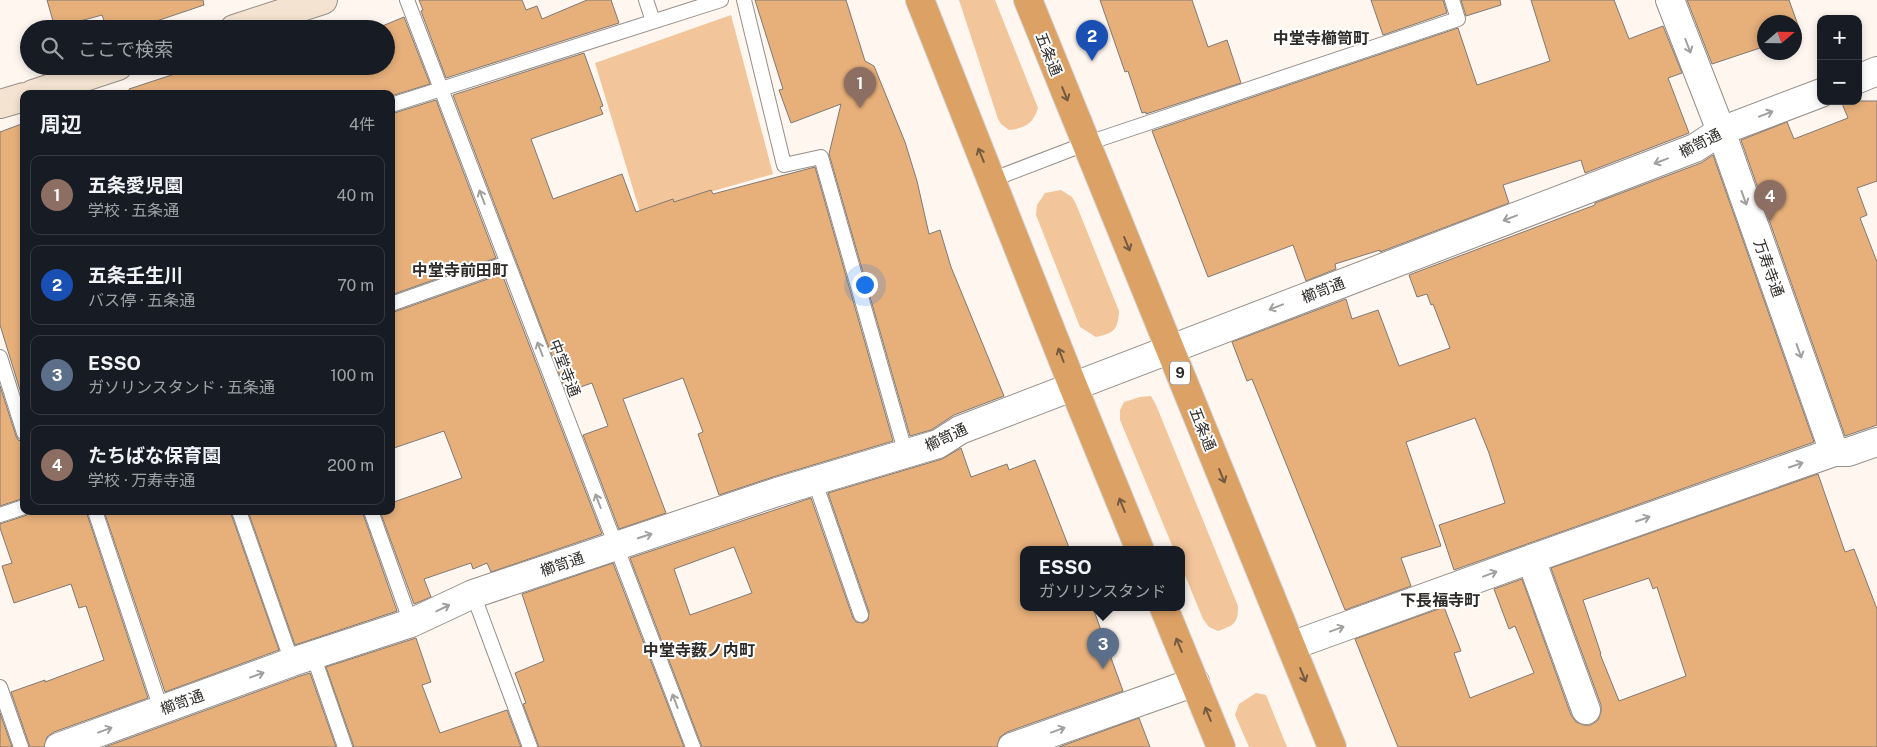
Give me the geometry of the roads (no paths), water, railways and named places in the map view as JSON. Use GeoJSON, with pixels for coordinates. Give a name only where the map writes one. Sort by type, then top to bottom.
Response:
{"type":"FeatureCollection","features":[{"type":"Feature","properties":{"kind":"highway"},"geometry":{"type":"LineString","coordinates":[[920,0],[1138,546]]}},
{"type":"Feature","properties":{"kind":"highway","name":"五条通"},"geometry":{"type":"LineString","coordinates":[[1028,0],[1332,747]]}},
{"type":"Feature","properties":{"kind":"highway"},"geometry":{"type":"LineString","coordinates":[[1165,611],[1221,747]]}},
{"type":"Feature","properties":{"kind":"street"},"geometry":{"type":"LineString","coordinates":[[262,20],[323,0]]}},
{"type":"Feature","properties":{"kind":"street","name":"万寿寺通"},"geometry":{"type":"LineString","coordinates":[[1670,0],[1721,132],[1834,452]]}},
{"type":"Feature","properties":{"kind":"street"},"geometry":{"type":"LineString","coordinates":[[1862,77],[1877,71]]}},
{"type":"Feature","properties":{"kind":"street"},"geometry":{"type":"LineString","coordinates":[[45,90],[91,75]]}},
{"type":"Feature","properties":{"kind":"street","name":"櫛笥通"},"geometry":{"type":"LineString","coordinates":[[59,747],[161,709],[411,623],[473,594],[777,492],[938,444],[960,430],[1695,148],[1721,132],[1817,95]]}},
{"type":"Feature","properties":{"kind":"street"},"geometry":{"type":"LineString","coordinates":[[0,104],[20,98]]}},
{"type":"Feature","properties":{"kind":"street"},"geometry":{"type":"LineString","coordinates":[[1291,646],[1531,558],[1834,452],[1848,452],[1877,442]]}},
{"type":"Feature","properties":{"kind":"street"},"geometry":{"type":"LineString","coordinates":[[1531,558],[1586,710]]}},
{"type":"Feature","properties":{"kind":"street"},"geometry":{"type":"LineString","coordinates":[[1012,747],[1194,682]]}},
{"type":"Feature","properties":{"kind":"lane","name":"中堂寺通"},"geometry":{"type":"LineString","coordinates":[[407,0],[692,747]]}},
{"type":"Feature","properties":{"kind":"lane"},"geometry":{"type":"LineString","coordinates":[[646,0],[653,21]]}},
{"type":"Feature","properties":{"kind":"lane"},"geometry":{"type":"LineString","coordinates":[[395,104],[721,0]]}},
{"type":"Feature","properties":{"kind":"lane"},"geometry":{"type":"LineString","coordinates":[[744,0],[784,165],[821,157],[906,454]]}},
{"type":"Feature","properties":{"kind":"lane"},"geometry":{"type":"LineString","coordinates":[[991,180],[1085,144],[1458,18],[1452,0]]}},
{"type":"Feature","properties":{"kind":"lane"},"geometry":{"type":"LineString","coordinates":[[395,303],[508,263]]}},
{"type":"Feature","properties":{"kind":"lane"},"geometry":{"type":"LineString","coordinates":[[0,357],[20,411]]}},
{"type":"Feature","properties":{"kind":"lane"},"geometry":{"type":"LineString","coordinates":[[815,482],[861,615]]}},
{"type":"Feature","properties":{"kind":"lane"},"geometry":{"type":"LineString","coordinates":[[0,516],[20,508]]}},
{"type":"Feature","properties":{"kind":"lane"},"geometry":{"type":"LineString","coordinates":[[96,515],[161,709]]}},
{"type":"Feature","properties":{"kind":"lane"},"geometry":{"type":"LineString","coordinates":[[241,515],[303,659],[345,747]]}},
{"type":"Feature","properties":{"kind":"lane"},"geometry":{"type":"LineString","coordinates":[[373,515],[411,623]]}},
{"type":"Feature","properties":{"kind":"lane"},"geometry":{"type":"LineString","coordinates":[[473,594],[530,747]]}},
{"type":"Feature","properties":{"kind":"lane"},"geometry":{"type":"LineString","coordinates":[[0,687],[21,747]]}},
{"type":"Feature","properties":{"kind":"place","name":"五条壬生川"},"geometry":{"type":"Point","coordinates":[1092,61]}},
{"type":"Feature","properties":{"kind":"place","name":"五条愛児園"},"geometry":{"type":"Point","coordinates":[860,108]}},
{"type":"Feature","properties":{"kind":"place","name":"たちばな保育園"},"geometry":{"type":"Point","coordinates":[1770,221]}},
{"type":"Feature","properties":{"kind":"place","name":"ESSO"},"geometry":{"type":"Point","coordinates":[1103,669]}},
{"type":"Feature","properties":{"kind":"district","name":"中堂寺櫛笥町"},"geometry":{"type":"Point","coordinates":[1321,38]}},
{"type":"Feature","properties":{"kind":"district","name":"中堂寺前田町"},"geometry":{"type":"Point","coordinates":[460,270]}},
{"type":"Feature","properties":{"kind":"district","name":"下長福寺町"},"geometry":{"type":"Point","coordinates":[1440,600]}},
{"type":"Feature","properties":{"kind":"district","name":"中堂寺薮ノ内町"},"geometry":{"type":"Point","coordinates":[699,650]}}]}
